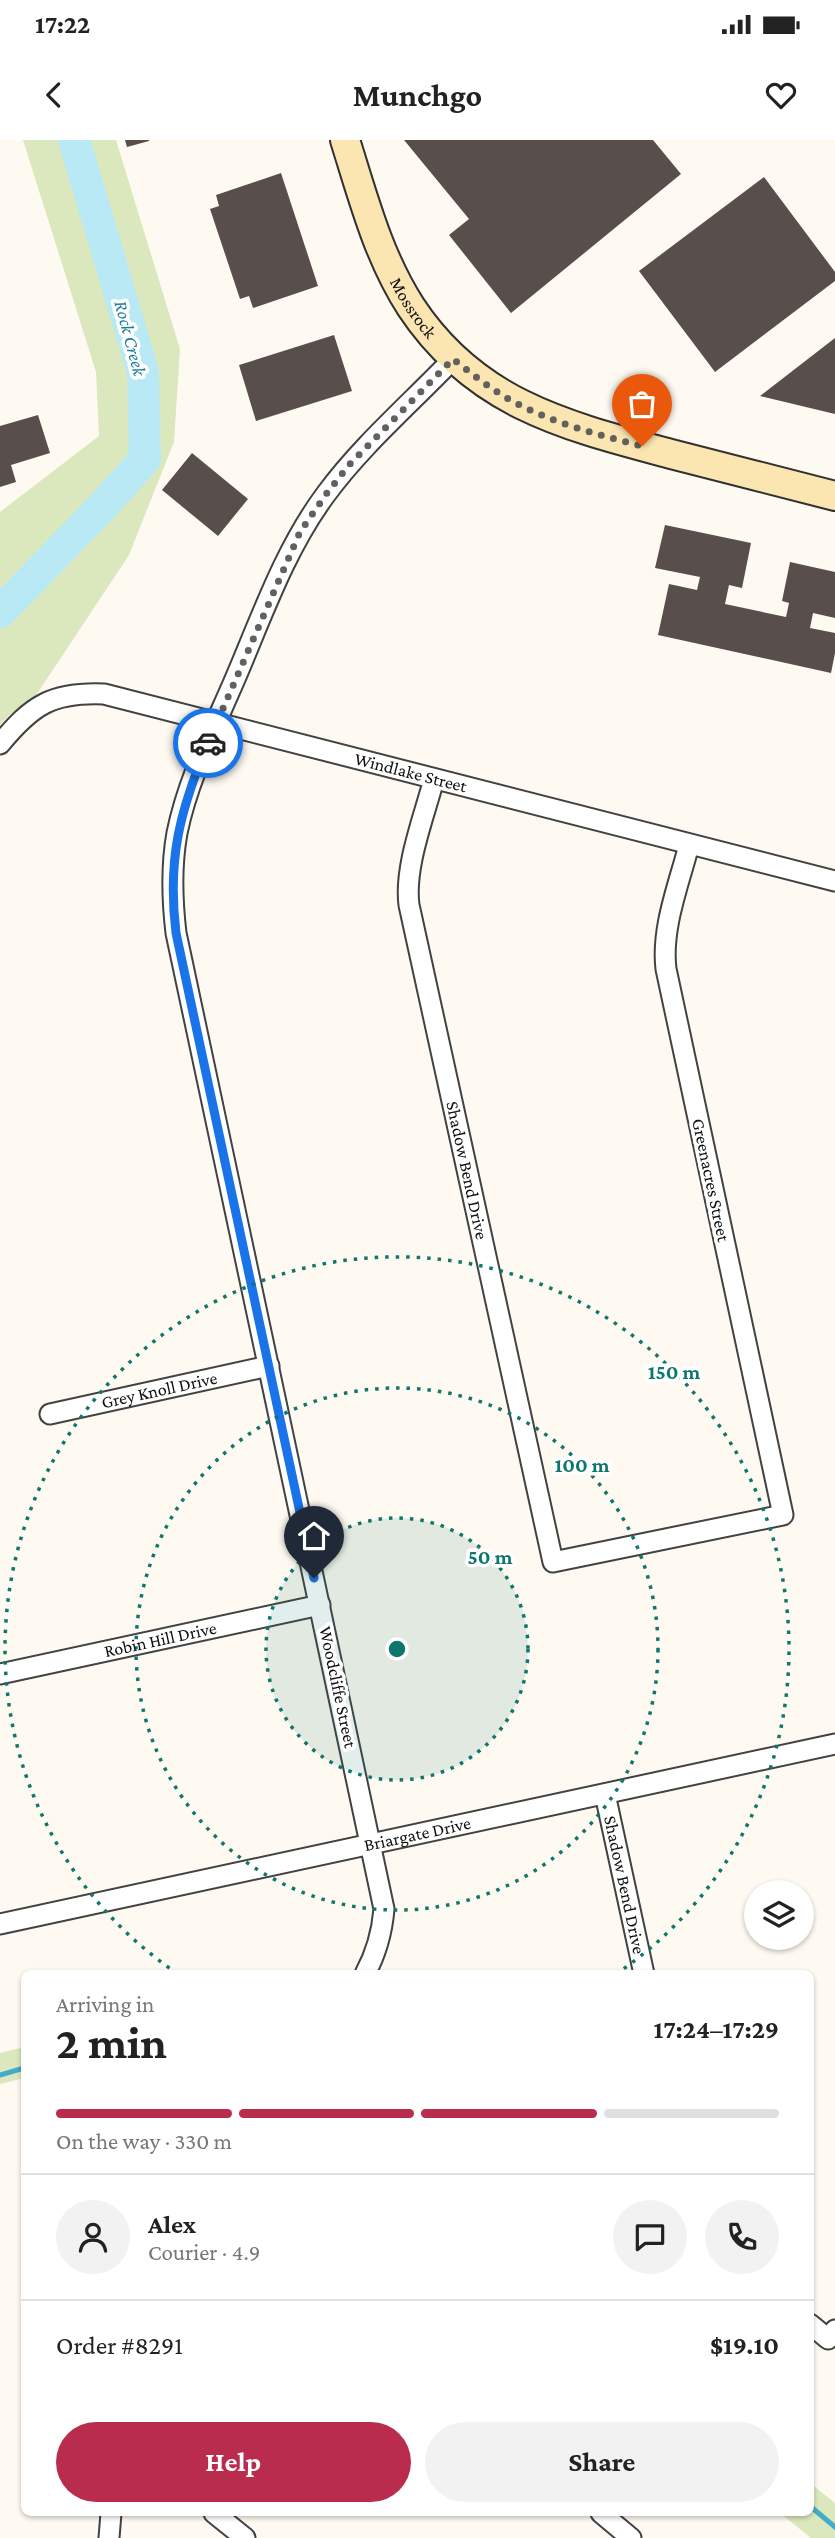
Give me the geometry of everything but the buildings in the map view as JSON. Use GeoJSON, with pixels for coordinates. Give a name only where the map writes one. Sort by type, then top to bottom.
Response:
{"type":"FeatureCollection","features":[{"type":"Feature","properties":{"kind":"street","name":"Mossrock"},"geometry":{"type":"LineString","coordinates":[[345,140],[366,208],[398,284],[412,308],[453,359],[504,396],[580,430],[835,496]]}},
{"type":"Feature","properties":{"kind":"street","name":"Woodcliffe Street"},"geometry":{"type":"LineString","coordinates":[[367,1970],[376,1954],[384,1909],[176,933],[173,907],[174,853],[191,783],[300,532],[349,465],[453,359]]}},
{"type":"Feature","properties":{"kind":"street","name":"Windlake Street"},"geometry":{"type":"LineString","coordinates":[[0,744],[22,718],[40,705],[83,693],[104,694],[835,881]]}},
{"type":"Feature","properties":{"kind":"street","name":"Shadow Bend Drive"},"geometry":{"type":"LineString","coordinates":[[434,779],[411,869],[407,890],[409,905],[553,1562],[783,1515]]}},
{"type":"Feature","properties":{"kind":"street","name":"Greenacres Street"},"geometry":{"type":"LineString","coordinates":[[689,845],[666,936],[666,969],[783,1515]]}},
{"type":"Feature","properties":{"kind":"street","name":"Grey Knoll Drive"},"geometry":{"type":"LineString","coordinates":[[50,1414],[270,1366]]}},
{"type":"Feature","properties":{"kind":"street","name":"Robin Hill Drive"},"geometry":{"type":"LineString","coordinates":[[0,1675],[320,1605]]}},
{"type":"Feature","properties":{"kind":"street","name":"Briargate Drive"},"geometry":{"type":"LineString","coordinates":[[0,1924],[835,1744]]}},
{"type":"Feature","properties":{"kind":"street","name":"Shadow Bend Drive"},"geometry":{"type":"LineString","coordinates":[[604,1794],[643,1970]]}},
{"type":"Feature","properties":{"kind":"street"},"geometry":{"type":"LineString","coordinates":[[814,2326],[831,2334]]}},
{"type":"Feature","properties":{"kind":"street"},"geometry":{"type":"LineString","coordinates":[[109,2538],[111,2516]]}},
{"type":"Feature","properties":{"kind":"street"},"geometry":{"type":"LineString","coordinates":[[218,2516],[245,2538]]}},
{"type":"Feature","properties":{"kind":"street"},"geometry":{"type":"LineString","coordinates":[[605,2516],[631,2538]]}},
{"type":"Feature","properties":{"kind":"green space"},"geometry":{"type":"Polygon","coordinates":[[[23,140],[116,140],[180,349],[174,442],[129,555],[33,700],[8,716],[0,725],[0,512],[99,436],[96,372],[23,140]]]}},
{"type":"Feature","properties":{"kind":"green space"},"geometry":{"type":"Polygon","coordinates":[[[21,2048],[21,2079],[0,2084],[0,2053],[21,2048]]]}},
{"type":"Feature","properties":{"kind":"green space"},"geometry":{"type":"Polygon","coordinates":[[[814,2486],[835,2503],[835,2538],[811,2538],[784,2516],[814,2516],[814,2486]]]}},
{"type":"Feature","properties":{"kind":"waterway","name":"Rock Creek"},"geometry":{"type":"LineString","coordinates":[[0,612],[145,459],[143,372],[74,140]]}},
{"type":"Feature","properties":{"kind":"waterway"},"geometry":{"type":"LineString","coordinates":[[0,2075],[21,2069]]}},
{"type":"Feature","properties":{"kind":"waterway"},"geometry":{"type":"LineString","coordinates":[[814,2509],[835,2527]]}},
{"type":"Feature","properties":{"kind":"way so far"},"geometry":{"type":"LineString","coordinates":[[208,743],[300,532],[349,465],[453,359],[504,396],[533,411],[580,430],[642,446]]}},
{"type":"Feature","properties":{"kind":"route"},"geometry":{"type":"LineString","coordinates":[[208,743],[184,805],[174,853],[173,907],[176,933],[314,1578]]}}]}
